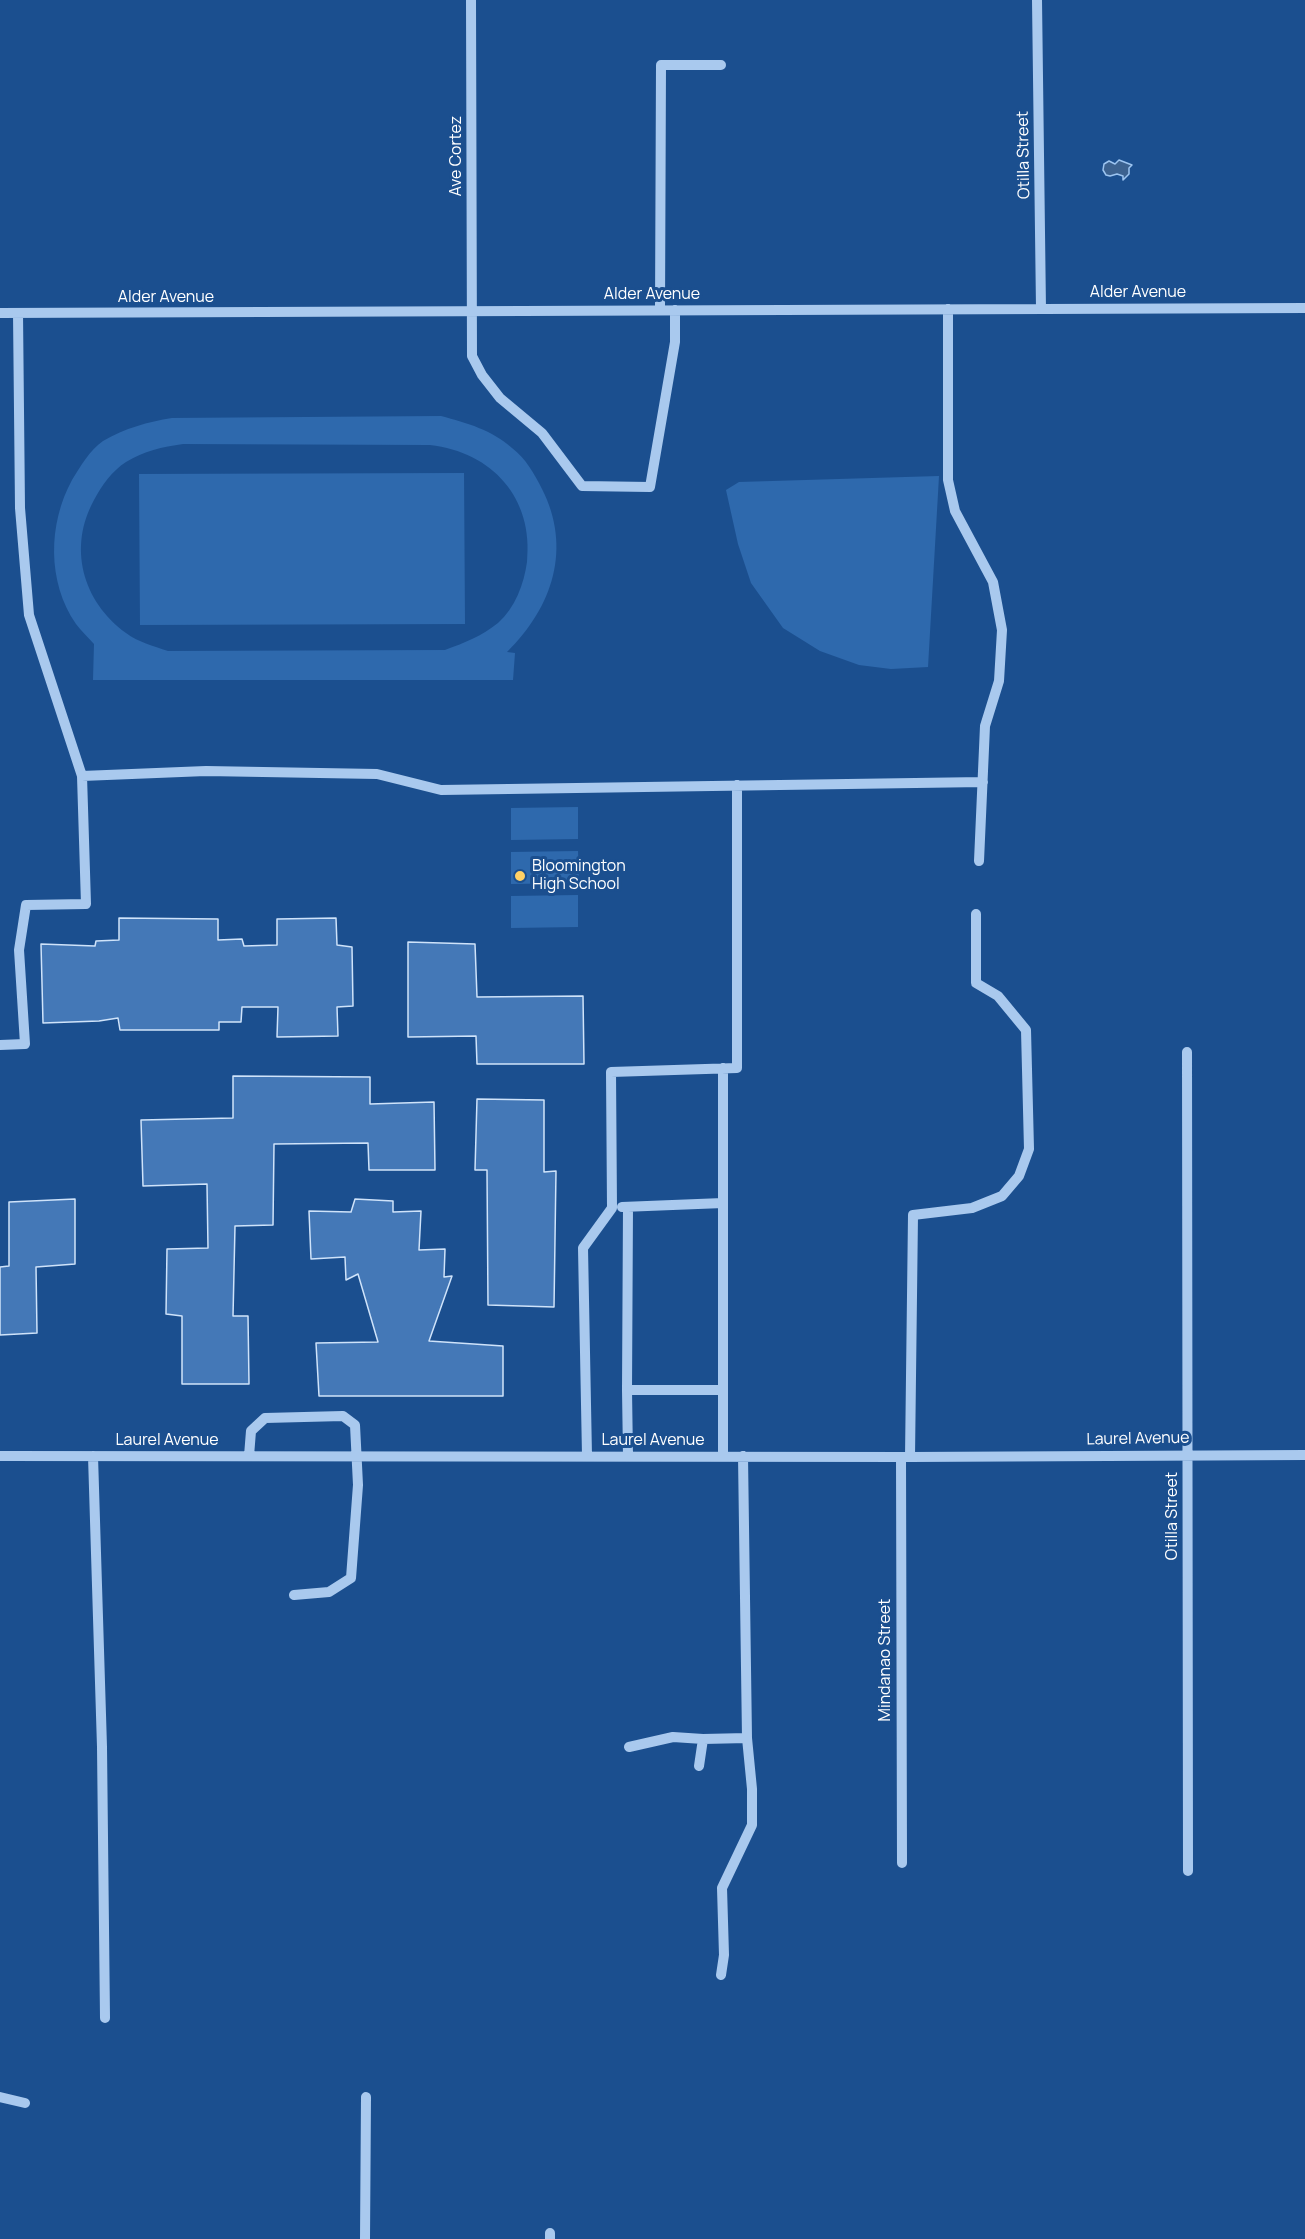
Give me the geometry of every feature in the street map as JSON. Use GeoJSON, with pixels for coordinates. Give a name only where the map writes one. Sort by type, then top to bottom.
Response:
{"type":"FeatureCollection","features":[{"type":"Feature","properties":{"kind":"street","name":"Ave Cortez"},"geometry":{"type":"LineString","coordinates":[[471,0],[472,356],[482,375],[500,398],[543,433],[582,486],[650,487],[675,342],[675,310]]}},
{"type":"Feature","properties":{"kind":"street","name":"Otilla Street"},"geometry":{"type":"LineString","coordinates":[[1037,0],[1041,309]]}},
{"type":"Feature","properties":{"kind":"street"},"geometry":{"type":"LineString","coordinates":[[660,310],[661,65],[721,65]]}},
{"type":"Feature","properties":{"kind":"street","name":"Alder Avenue"},"geometry":{"type":"LineString","coordinates":[[0,313],[1305,308]]}},
{"type":"Feature","properties":{"kind":"street"},"geometry":{"type":"LineString","coordinates":[[948,309],[948,480],[950,496],[955,511],[993,582],[1002,630],[999,681],[985,726],[979,861]]}},
{"type":"Feature","properties":{"kind":"street"},"geometry":{"type":"LineString","coordinates":[[0,1045],[25,1044],[19,950],[26,905],[86,904],[82,776],[29,615],[20,508],[18,313]]}},
{"type":"Feature","properties":{"kind":"street"},"geometry":{"type":"LineString","coordinates":[[82,776],[206,771],[377,774],[441,790],[983,782]]}},
{"type":"Feature","properties":{"kind":"street"},"geometry":{"type":"LineString","coordinates":[[587,1456],[583,1248],[612,1208],[611,1072],[737,1068],[737,785]]}},
{"type":"Feature","properties":{"kind":"street","name":"Mindanao Street"},"geometry":{"type":"LineString","coordinates":[[902,1863],[906,1457],[913,1215],[972,1208],[1002,1196],[1019,1176],[1029,1149],[1026,1030],[998,996],[976,983],[976,914]]}},
{"type":"Feature","properties":{"kind":"street","name":"Otilla Street"},"geometry":{"type":"LineString","coordinates":[[1187,1052],[1188,1871]]}},
{"type":"Feature","properties":{"kind":"street"},"geometry":{"type":"LineString","coordinates":[[723,1068],[723,1456]]}},
{"type":"Feature","properties":{"kind":"street"},"geometry":{"type":"LineString","coordinates":[[612,1208],[723,1203]]}},
{"type":"Feature","properties":{"kind":"street"},"geometry":{"type":"LineString","coordinates":[[628,1207],[628,1456]]}},
{"type":"Feature","properties":{"kind":"street"},"geometry":{"type":"LineString","coordinates":[[627,1390],[723,1390]]}},
{"type":"Feature","properties":{"kind":"street"},"geometry":{"type":"LineString","coordinates":[[249,1456],[251,1431],[265,1418],[343,1416],[355,1425],[358,1485],[351,1578],[329,1592],[294,1595]]}},
{"type":"Feature","properties":{"kind":"street","name":"Laurel Avenue"},"geometry":{"type":"LineString","coordinates":[[0,1456],[1305,1455]]}},
{"type":"Feature","properties":{"kind":"street"},"geometry":{"type":"LineString","coordinates":[[93,1456],[102,1747],[105,2018]]}},
{"type":"Feature","properties":{"kind":"street"},"geometry":{"type":"LineString","coordinates":[[721,1975],[724,1955],[722,1888],[752,1825],[752,1781],[747,1738],[743,1456]]}},
{"type":"Feature","properties":{"kind":"street"},"geometry":{"type":"LineString","coordinates":[[629,1747],[673,1737],[747,1738]]}},
{"type":"Feature","properties":{"kind":"street"},"geometry":{"type":"LineString","coordinates":[[699,1766],[703,1739]]}},
{"type":"Feature","properties":{"kind":"street"},"geometry":{"type":"LineString","coordinates":[[0,2097],[25,2103]]}},
{"type":"Feature","properties":{"kind":"street"},"geometry":{"type":"LineString","coordinates":[[365,2239],[366,2097]]}},
{"type":"Feature","properties":{"kind":"shaded area"},"geometry":{"type":"Polygon","coordinates":[[[1119,160],[1132,165],[1129,168],[1129,174],[1123,180],[1123,176],[1106,175],[1103,170],[1104,164],[1109,161],[1115,164],[1119,160]]]}},
{"type":"Feature","properties":{"kind":"shaded area"},"geometry":{"type":"Polygon","coordinates":[[[441,416],[479,428],[504,442],[517,452],[536,477],[551,511],[556,533],[553,576],[546,596],[536,616],[507,652],[515,653],[513,680],[93,680],[94,644],[76,624],[67,608],[56,572],[54,553],[58,515],[72,480],[98,445],[111,436],[128,429],[172,418],[441,416]],[[183,444],[160,448],[140,455],[126,462],[108,479],[100,489],[86,518],[81,554],[90,589],[111,620],[126,633],[168,651],[445,650],[466,642],[498,623],[514,603],[521,587],[527,562],[524,518],[516,499],[490,468],[452,449],[430,445],[183,444]]]}},
{"type":"Feature","properties":{"kind":"shaded area"},"geometry":{"type":"Polygon","coordinates":[[[464,473],[465,624],[140,625],[139,474],[464,473]]]}},
{"type":"Feature","properties":{"kind":"shaded area"},"geometry":{"type":"Polygon","coordinates":[[[939,476],[928,667],[891,669],[859,665],[820,651],[783,628],[751,583],[738,544],[726,490],[739,482],[939,476]]]}},
{"type":"Feature","properties":{"kind":"shaded area"},"geometry":{"type":"Polygon","coordinates":[[[578,807],[578,839],[511,840],[511,808],[578,807]]]}},
{"type":"Feature","properties":{"kind":"shaded area"},"geometry":{"type":"Polygon","coordinates":[[[578,851],[579,883],[511,884],[511,852],[578,851]]]}},
{"type":"Feature","properties":{"kind":"shaded area"},"geometry":{"type":"Polygon","coordinates":[[[578,895],[578,927],[511,928],[511,896],[578,895]]]}},
{"type":"Feature","properties":{"kind":"building"},"geometry":{"type":"Polygon","coordinates":[[[119,918],[218,919],[218,940],[242,939],[244,946],[277,945],[277,919],[336,918],[337,945],[352,947],[353,1006],[337,1007],[338,1036],[277,1037],[278,1007],[242,1007],[241,1022],[219,1022],[219,1030],[120,1030],[118,1018],[43,1023],[41,944],[95,946],[96,941],[119,940],[119,918]]]}},
{"type":"Feature","properties":{"kind":"building"},"geometry":{"type":"Polygon","coordinates":[[[408,942],[475,944],[477,997],[583,996],[584,1064],[477,1064],[476,1036],[408,1037],[408,942]]]}},
{"type":"Feature","properties":{"kind":"building"},"geometry":{"type":"Polygon","coordinates":[[[233,1076],[370,1077],[370,1104],[434,1102],[435,1170],[369,1170],[368,1143],[274,1144],[273,1225],[235,1226],[233,1316],[248,1316],[249,1384],[182,1384],[182,1316],[166,1314],[167,1249],[208,1248],[207,1184],[143,1186],[141,1120],[233,1118],[233,1076]]]}},
{"type":"Feature","properties":{"kind":"building"},"geometry":{"type":"Polygon","coordinates":[[[477,1099],[544,1100],[544,1172],[556,1171],[554,1307],[488,1305],[487,1170],[475,1170],[477,1099]]]}},
{"type":"Feature","properties":{"kind":"building"},"geometry":{"type":"Polygon","coordinates":[[[75,1199],[75,1264],[36,1267],[37,1333],[0,1335],[0,1267],[9,1266],[9,1202],[75,1199]]]}},
{"type":"Feature","properties":{"kind":"building"},"geometry":{"type":"Polygon","coordinates":[[[355,1199],[393,1201],[393,1212],[421,1211],[419,1250],[445,1249],[444,1277],[452,1276],[429,1341],[503,1346],[503,1396],[319,1396],[316,1343],[378,1342],[358,1274],[346,1280],[345,1257],[311,1259],[309,1211],[351,1212],[355,1199]]]}},
{"type":"Feature","properties":{"kind":"place","name":"Bloomington High School"},"geometry":{"type":"Point","coordinates":[520,876]}}]}
